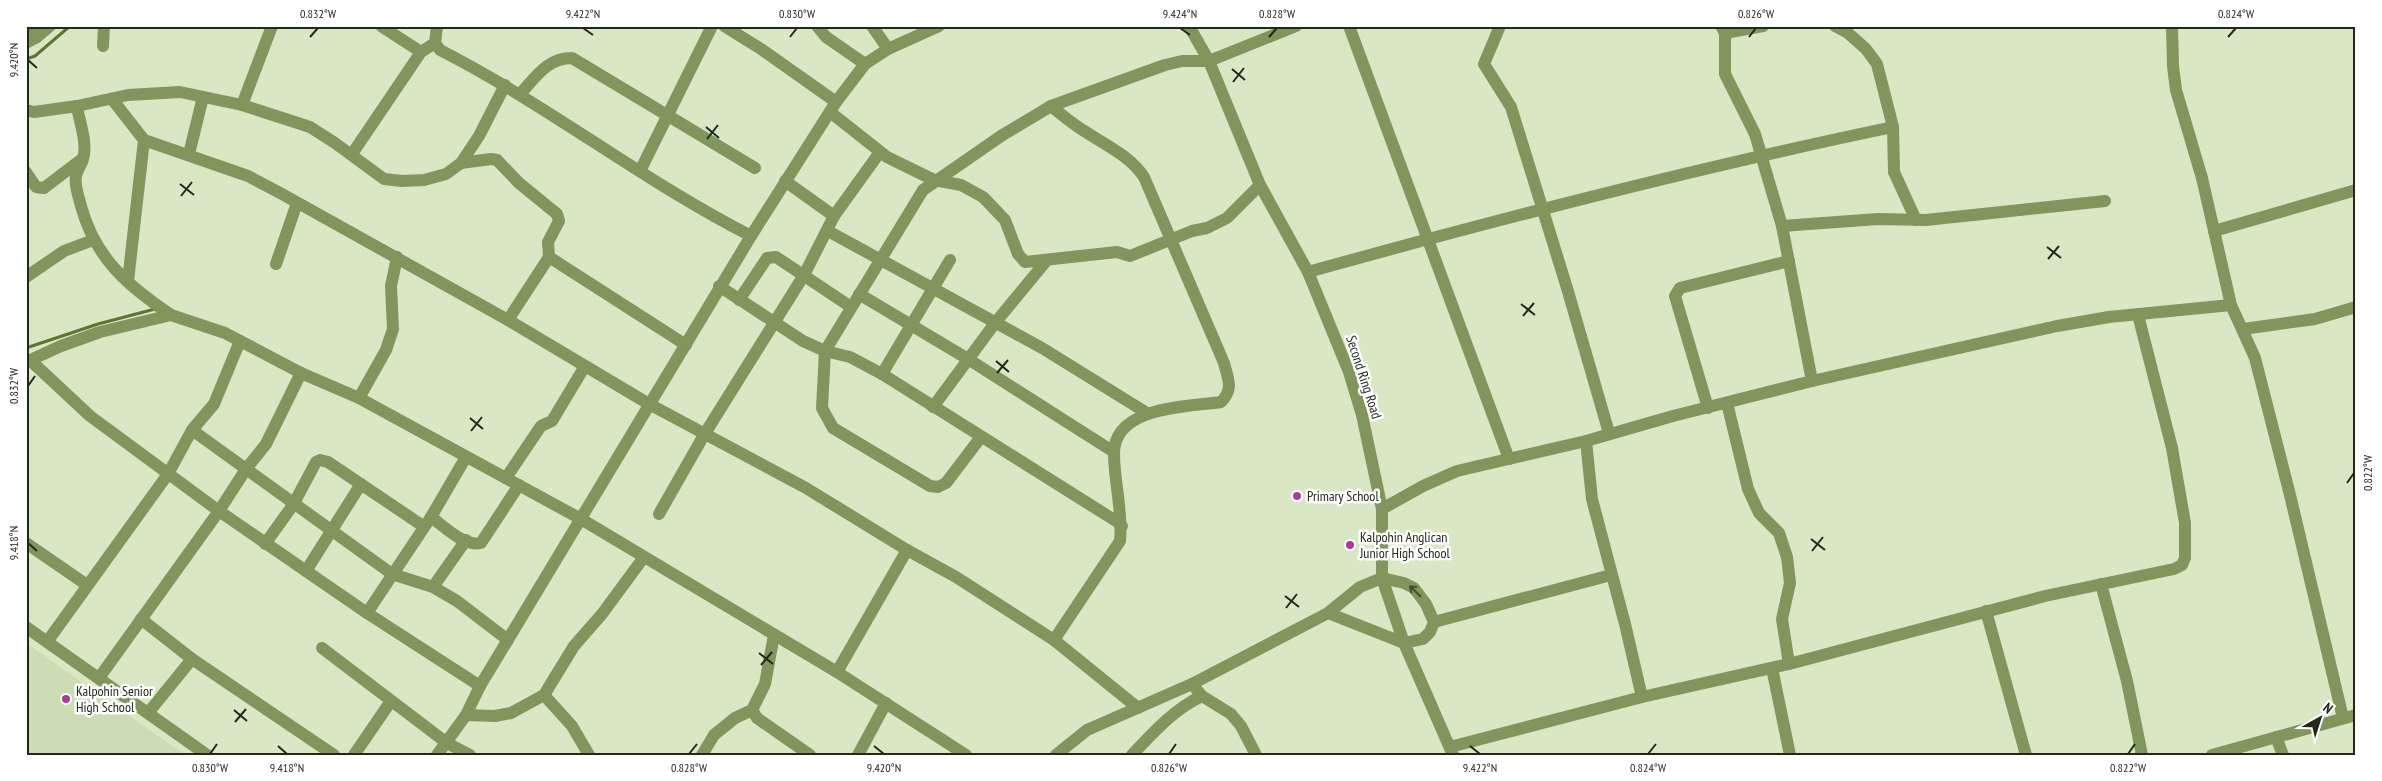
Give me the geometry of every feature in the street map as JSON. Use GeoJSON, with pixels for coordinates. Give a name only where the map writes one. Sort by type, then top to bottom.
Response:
{"type":"FeatureCollection","features":[{"type":"Feature","properties":{"kind":"street"},"geometry":{"type":"LineString","coordinates":[[28,26],[32,40],[50,26]]}},
{"type":"Feature","properties":{"kind":"street"},"geometry":{"type":"LineString","coordinates":[[103,46],[104,26]]}},
{"type":"Feature","properties":{"kind":"street"},"geometry":{"type":"LineString","coordinates":[[242,106],[272,26]]}},
{"type":"Feature","properties":{"kind":"street"},"geometry":{"type":"LineString","coordinates":[[381,26],[421,52]]}},
{"type":"Feature","properties":{"kind":"street"},"geometry":{"type":"LineString","coordinates":[[437,26],[435,43],[440,50],[505,85],[640,171],[751,236]]}},
{"type":"Feature","properties":{"kind":"street"},"geometry":{"type":"LineString","coordinates":[[640,171],[668,118],[712,26]]}},
{"type":"Feature","properties":{"kind":"street"},"geometry":{"type":"LineString","coordinates":[[724,26],[761,49],[833,107],[880,152],[934,180],[961,185],[983,198],[1005,220],[1018,254],[1025,262],[1116,252],[1130,256],[1172,241],[1192,231],[1207,228],[1226,218],[1260,185]]}},
{"type":"Feature","properties":{"kind":"street"},"geometry":{"type":"LineString","coordinates":[[817,26],[826,36],[865,64]]}},
{"type":"Feature","properties":{"kind":"street"},"geometry":{"type":"LineString","coordinates":[[872,26],[888,49]]}},
{"type":"Feature","properties":{"kind":"street"},"geometry":{"type":"LineString","coordinates":[[437,755],[466,716],[480,686],[686,345],[719,286],[833,107],[865,64],[888,49],[939,26]]}},
{"type":"Feature","properties":{"kind":"street","name":"Second Ring Road"},"geometry":{"type":"LineString","coordinates":[[1189,26],[1209,61],[1260,185],[1308,272],[1349,372],[1366,432],[1382,509],[1382,578],[1404,643],[1452,751]]}},
{"type":"Feature","properties":{"kind":"street"},"geometry":{"type":"LineString","coordinates":[[981,437],[946,483],[938,488],[930,486],[833,428],[822,408],[825,351],[922,190],[1001,136],[1051,106],[1165,65],[1182,61],[1209,61],[1296,26]]}},
{"type":"Feature","properties":{"kind":"street"},"geometry":{"type":"LineString","coordinates":[[1349,26],[1509,459]]}},
{"type":"Feature","properties":{"kind":"street"},"geometry":{"type":"LineString","coordinates":[[1500,26],[1484,64],[1511,106],[1608,433]]}},
{"type":"Feature","properties":{"kind":"street"},"geometry":{"type":"LineString","coordinates":[[1763,26],[1723,30],[1725,74],[1755,134],[1782,226],[1812,381]]}},
{"type":"Feature","properties":{"kind":"street"},"geometry":{"type":"LineString","coordinates":[[1835,26],[1848,33],[1866,49],[1877,64],[1893,127],[1894,172],[1916,220]]}},
{"type":"Feature","properties":{"kind":"street"},"geometry":{"type":"LineString","coordinates":[[2172,26],[2176,90],[2214,231],[2230,305],[2243,329],[2255,358],[2343,718]]}},
{"type":"Feature","properties":{"kind":"street"},"geometry":{"type":"LineString","coordinates":[[352,154],[421,52],[435,43]]}},
{"type":"Feature","properties":{"kind":"street"},"geometry":{"type":"LineString","coordinates":[[520,94],[548,63],[560,58],[572,58],[668,118],[755,168]]}},
{"type":"Feature","properties":{"kind":"street"},"geometry":{"type":"LineString","coordinates":[[29,113],[76,106],[128,94],[180,92],[242,106],[310,127],[352,154],[384,179],[402,181],[424,180],[446,174],[461,163],[480,136],[505,85]]}},
{"type":"Feature","properties":{"kind":"street"},"geometry":{"type":"LineString","coordinates":[[189,154],[203,97]]}},
{"type":"Feature","properties":{"kind":"street"},"geometry":{"type":"LineString","coordinates":[[112,99],[144,140],[248,176],[282,194],[508,320],[704,435],[806,488],[907,550],[956,577],[1054,640],[1138,708]]}},
{"type":"Feature","properties":{"kind":"street"},"geometry":{"type":"LineString","coordinates":[[76,106],[84,157],[76,176],[77,192],[86,226],[93,240],[112,266],[145,297],[171,315],[203,324],[301,373],[359,398],[581,519],[886,702],[966,755]]}},
{"type":"Feature","properties":{"kind":"street"},"geometry":{"type":"LineString","coordinates":[[1051,106],[1138,167],[1224,362],[1230,386],[1229,394],[1221,402],[1147,413],[1123,428],[1114,452],[1122,526],[1120,541],[1054,640]]}},
{"type":"Feature","properties":{"kind":"street"},"geometry":{"type":"LineString","coordinates":[[1308,272],[1543,209],[1761,154],[1893,127]]}},
{"type":"Feature","properties":{"kind":"street"},"geometry":{"type":"LineString","coordinates":[[128,281],[144,140]]}},
{"type":"Feature","properties":{"kind":"street"},"geometry":{"type":"LineString","coordinates":[[659,514],[704,435],[804,274],[828,231],[834,216],[880,152]]}},
{"type":"Feature","properties":{"kind":"street"},"geometry":{"type":"LineString","coordinates":[[26,172],[36,187],[44,188],[84,157]]}},
{"type":"Feature","properties":{"kind":"street"},"geometry":{"type":"LineString","coordinates":[[461,163],[497,160],[519,183],[557,214],[559,221],[548,242],[549,257],[686,345]]}},
{"type":"Feature","properties":{"kind":"street"},"geometry":{"type":"LineString","coordinates":[[785,181],[834,216]]}},
{"type":"Feature","properties":{"kind":"street"},"geometry":{"type":"LineString","coordinates":[[2214,231],[2356,190]]}},
{"type":"Feature","properties":{"kind":"street"},"geometry":{"type":"LineString","coordinates":[[1782,226],[1878,219],[1916,220],[1981,215],[2028,208],[2105,201]]}},
{"type":"Feature","properties":{"kind":"street"},"geometry":{"type":"LineString","coordinates":[[276,264],[297,203]]}},
{"type":"Feature","properties":{"kind":"street"},"geometry":{"type":"LineString","coordinates":[[828,231],[879,261],[1042,348],[1147,413]]}},
{"type":"Feature","properties":{"kind":"street"},"geometry":{"type":"LineString","coordinates":[[26,277],[64,251],[93,240]]}},
{"type":"Feature","properties":{"kind":"street"},"geometry":{"type":"LineString","coordinates":[[359,398],[386,350],[393,329],[391,286],[397,257]]}},
{"type":"Feature","properties":{"kind":"street"},"geometry":{"type":"LineString","coordinates":[[508,320],[549,257]]}},
{"type":"Feature","properties":{"kind":"street"},"geometry":{"type":"LineString","coordinates":[[739,300],[767,258],[776,257],[851,307]]}},
{"type":"Feature","properties":{"kind":"street"},"geometry":{"type":"LineString","coordinates":[[882,374],[950,260]]}},
{"type":"Feature","properties":{"kind":"street"},"geometry":{"type":"LineString","coordinates":[[933,407],[995,323],[1047,260]]}},
{"type":"Feature","properties":{"kind":"street"},"geometry":{"type":"LineString","coordinates":[[1708,408],[1675,296],[1676,292],[1680,288],[1789,261]]}},
{"type":"Feature","properties":{"kind":"street"},"geometry":{"type":"LineString","coordinates":[[719,286],[803,340],[825,351],[850,357],[882,374],[1122,526]]}},
{"type":"Feature","properties":{"kind":"street"},"geometry":{"type":"LineString","coordinates":[[859,294],[968,358],[1114,452]]}},
{"type":"Feature","properties":{"kind":"street"},"geometry":{"type":"LineString","coordinates":[[1382,509],[1423,486],[1457,471],[1586,441],[1608,433],[1812,381],[2057,326],[2108,317],[2230,305]]}},
{"type":"Feature","properties":{"kind":"street"},"geometry":{"type":"LineString","coordinates":[[2243,329],[2315,318],[2356,307]]}},
{"type":"Feature","properties":{"kind":"street"},"geometry":{"type":"LineString","coordinates":[[171,315],[100,332],[28,361],[90,416],[218,511],[367,613],[480,686]]}},
{"type":"Feature","properties":{"kind":"street"},"geometry":{"type":"LineString","coordinates":[[1452,751],[1642,697],[1789,664],[1986,611],[2174,569],[2182,565],[2185,558],[2185,523],[2172,448],[2138,315]]}},
{"type":"Feature","properties":{"kind":"street"},"geometry":{"type":"LineString","coordinates":[[46,642],[168,474],[192,430],[214,404],[240,341]]}},
{"type":"Feature","properties":{"kind":"street"},"geometry":{"type":"LineString","coordinates":[[506,478],[541,426],[552,421],[585,366]]}},
{"type":"Feature","properties":{"kind":"street"},"geometry":{"type":"LineString","coordinates":[[98,678],[246,469],[266,444],[301,373]]}},
{"type":"Feature","properties":{"kind":"street"},"geometry":{"type":"LineString","coordinates":[[1727,403],[1748,489],[1759,513],[1779,533],[1787,557],[1790,583],[1782,619],[1789,664]]}},
{"type":"Feature","properties":{"kind":"street"},"geometry":{"type":"LineString","coordinates":[[192,430],[392,574],[433,587],[458,601],[508,640]]}},
{"type":"Feature","properties":{"kind":"street"},"geometry":{"type":"LineString","coordinates":[[1586,441],[1592,499],[1642,697]]}},
{"type":"Feature","properties":{"kind":"street"},"geometry":{"type":"LineString","coordinates":[[367,613],[466,457]]}},
{"type":"Feature","properties":{"kind":"street"},"geometry":{"type":"LineString","coordinates":[[265,544],[294,505],[316,462],[320,460],[328,462],[360,484],[427,521],[474,544],[481,543],[519,485]]}},
{"type":"Feature","properties":{"kind":"street"},"geometry":{"type":"LineString","coordinates":[[306,571],[332,532],[360,484]]}},
{"type":"Feature","properties":{"kind":"street"},"geometry":{"type":"LineString","coordinates":[[433,587],[466,540]]}},
{"type":"Feature","properties":{"kind":"street"},"geometry":{"type":"LineString","coordinates":[[26,543],[87,585]]}},
{"type":"Feature","properties":{"kind":"street"},"geometry":{"type":"LineString","coordinates":[[837,672],[907,550]]}},
{"type":"Feature","properties":{"kind":"street"},"geometry":{"type":"LineString","coordinates":[[466,716],[495,716],[511,713],[544,695],[574,646],[602,614],[644,557]]}},
{"type":"Feature","properties":{"kind":"street"},"geometry":{"type":"LineString","coordinates":[[1434,622],[1611,575]]}},
{"type":"Feature","properties":{"kind":"street"},"geometry":{"type":"LineString","coordinates":[[1056,755],[1087,730],[1192,684],[1328,613],[1360,587],[1382,578],[1404,583],[1414,588],[1426,604],[1434,622],[1430,632],[1423,639],[1404,643],[1328,613]]}},
{"type":"Feature","properties":{"kind":"street"},"geometry":{"type":"LineString","coordinates":[[2101,584],[2127,681],[2142,755]]}},
{"type":"Feature","properties":{"kind":"street"},"geometry":{"type":"LineString","coordinates":[[1986,611],[2026,755]]}},
{"type":"Feature","properties":{"kind":"street"},"geometry":{"type":"LineString","coordinates":[[141,619],[192,659],[334,755]]}},
{"type":"Feature","properties":{"kind":"street"},"geometry":{"type":"LineString","coordinates":[[26,627],[207,755]]}},
{"type":"Feature","properties":{"kind":"street"},"geometry":{"type":"LineString","coordinates":[[702,755],[714,735],[735,718],[752,710],[765,684],[774,635]]}},
{"type":"Feature","properties":{"kind":"street"},"geometry":{"type":"LineString","coordinates":[[322,648],[447,743],[470,755]]}},
{"type":"Feature","properties":{"kind":"street"},"geometry":{"type":"LineString","coordinates":[[148,713],[192,659]]}},
{"type":"Feature","properties":{"kind":"street"},"geometry":{"type":"LineString","coordinates":[[1772,668],[1790,755]]}},
{"type":"Feature","properties":{"kind":"street"},"geometry":{"type":"LineString","coordinates":[[1192,684],[1202,696],[1231,714],[1241,726],[1256,755]]}},
{"type":"Feature","properties":{"kind":"street"},"geometry":{"type":"LineString","coordinates":[[544,695],[572,726],[589,755]]}},
{"type":"Feature","properties":{"kind":"street"},"geometry":{"type":"LineString","coordinates":[[1132,755],[1158,728],[1190,702],[1202,696]]}},
{"type":"Feature","properties":{"kind":"street"},"geometry":{"type":"LineString","coordinates":[[354,755],[391,701]]}},
{"type":"Feature","properties":{"kind":"street"},"geometry":{"type":"LineString","coordinates":[[858,755],[886,702]]}},
{"type":"Feature","properties":{"kind":"street"},"geometry":{"type":"LineString","coordinates":[[752,710],[757,718],[810,755]]}},
{"type":"Feature","properties":{"kind":"street"},"geometry":{"type":"LineString","coordinates":[[2212,755],[2356,715]]}},
{"type":"Feature","properties":{"kind":"street"},"geometry":{"type":"LineString","coordinates":[[2276,737],[2283,755]]}},
{"type":"Feature","properties":{"kind":"shaded area","name":"Kalpohin Senior High School"},"geometry":{"type":"Polygon","coordinates":[[[26,643],[185,755],[26,755],[26,643]]]}},
{"type":"Feature","properties":{"kind":"waterway"},"geometry":{"type":"LineString","coordinates":[[26,59],[35,56],[70,26]]}},
{"type":"Feature","properties":{"kind":"waterway"},"geometry":{"type":"LineString","coordinates":[[26,348],[98,324],[155,309]]}},
{"type":"Feature","properties":{"kind":"place","name":"Primary School"},"geometry":{"type":"Point","coordinates":[1297,496]}},
{"type":"Feature","properties":{"kind":"place","name":"Kalpohin Anglican Junior High School"},"geometry":{"type":"Point","coordinates":[1350,545]}},
{"type":"Feature","properties":{"kind":"place","name":"Kalpohin Senior High School"},"geometry":{"type":"Point","coordinates":[66,699]}}]}
